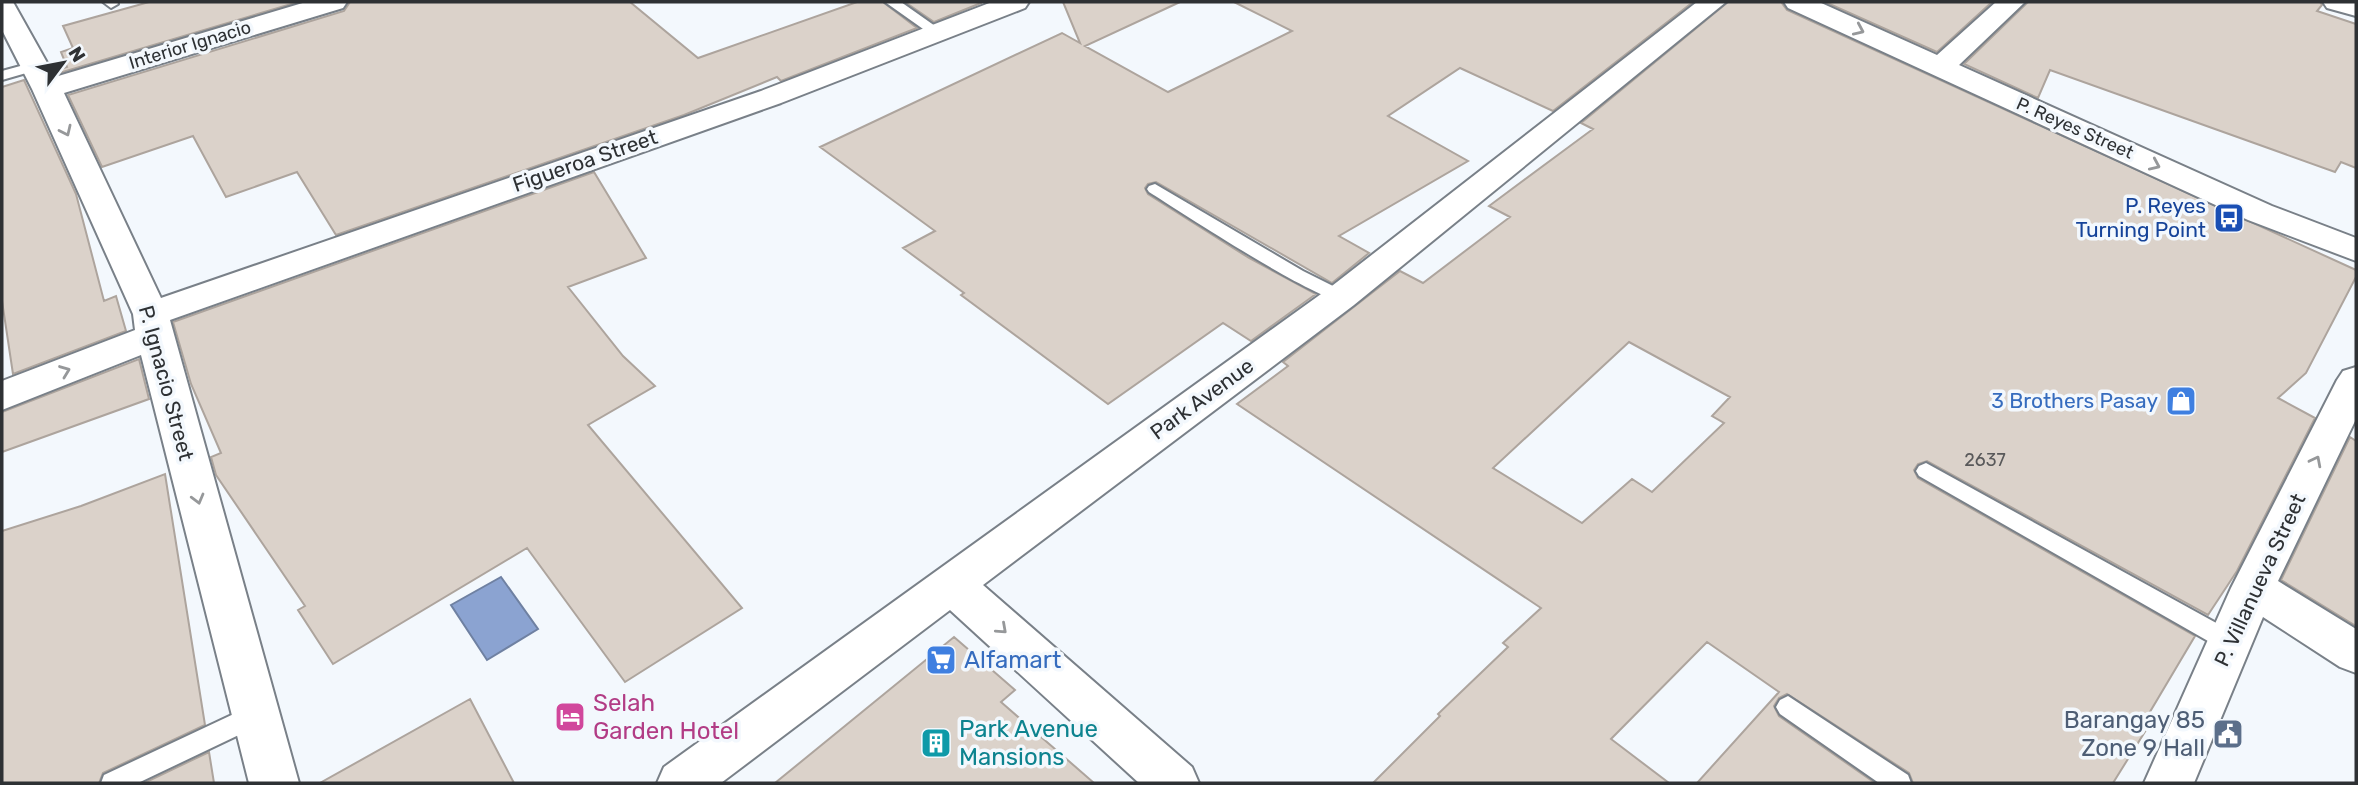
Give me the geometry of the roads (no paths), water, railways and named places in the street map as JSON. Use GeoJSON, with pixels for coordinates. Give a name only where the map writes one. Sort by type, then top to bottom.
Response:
{"type":"FeatureCollection","features":[{"type":"Feature","properties":{"kind":"street","name":"Interior Ignacio"},"geometry":{"type":"LineString","coordinates":[[41,77],[334,2]]}},
{"type":"Feature","properties":{"kind":"street","name":"Figueroa Street"},"geometry":{"type":"LineString","coordinates":[[2,396],[152,325],[771,97],[1016,2]]}},
{"type":"Feature","properties":{"kind":"street","name":"Park Avenue"},"geometry":{"type":"LineString","coordinates":[[682,783],[1341,297],[1713,2]]}},
{"type":"Feature","properties":{"kind":"street","name":"P. Reyes Street"},"geometry":{"type":"LineString","coordinates":[[1797,2],[2260,213],[2356,250]]}},
{"type":"Feature","properties":{"kind":"street"},"geometry":{"type":"LineString","coordinates":[[1940,67],[2012,2]]}},
{"type":"Feature","properties":{"kind":"street"},"geometry":{"type":"LineString","coordinates":[[2336,2],[2356,8]]}},
{"type":"Feature","properties":{"kind":"street","name":"P. Ignacio Street"},"geometry":{"type":"LineString","coordinates":[[2,5],[41,77],[152,325],[274,783]]}},
{"type":"Feature","properties":{"kind":"street","name":"P. Villanueva Street"},"geometry":{"type":"LineString","coordinates":[[2169,783],[2253,588],[2356,380]]}},
{"type":"Feature","properties":{"kind":"street"},"geometry":{"type":"LineString","coordinates":[[951,584],[1174,783]]}},
{"type":"Feature","properties":{"kind":"street"},"geometry":{"type":"LineString","coordinates":[[2253,588],[2356,653]]}},
{"type":"Feature","properties":{"kind":"lane"},"geometry":{"type":"LineString","coordinates":[[892,2],[938,33]]}},
{"type":"Feature","properties":{"kind":"lane"},"geometry":{"type":"LineString","coordinates":[[2,76],[41,77]]}},
{"type":"Feature","properties":{"kind":"lane"},"geometry":{"type":"LineString","coordinates":[[1156,189],[1297,275],[1341,297]]}},
{"type":"Feature","properties":{"kind":"lane"},"geometry":{"type":"LineString","coordinates":[[1926,471],[2230,642]]}},
{"type":"Feature","properties":{"kind":"lane"},"geometry":{"type":"LineString","coordinates":[[1788,707],[1899,783]]}},
{"type":"Feature","properties":{"kind":"lane"},"geometry":{"type":"LineString","coordinates":[[113,783],[255,715]]}},
{"type":"Feature","properties":{"kind":"water"},"geometry":{"type":"Polygon","coordinates":[[[501,577],[538,629],[487,660],[451,605],[501,577]]]}},
{"type":"Feature","properties":{"kind":"place","name":"P. Reyes Turning Point"},"geometry":{"type":"Point","coordinates":[2229,218]}},
{"type":"Feature","properties":{"kind":"place","name":"3 Brothers Pasay"},"geometry":{"type":"Point","coordinates":[2181,401]}},
{"type":"Feature","properties":{"kind":"place","name":"Alfamart"},"geometry":{"type":"Point","coordinates":[941,660]}},
{"type":"Feature","properties":{"kind":"place","name":"Selah Garden Hotel"},"geometry":{"type":"Point","coordinates":[570,717]}},
{"type":"Feature","properties":{"kind":"place","name":"Barangay 85 Zone 9 Hall"},"geometry":{"type":"Point","coordinates":[2228,734]}},
{"type":"Feature","properties":{"kind":"place","name":"Park Avenue Mansions"},"geometry":{"type":"Point","coordinates":[936,743]}}]}
